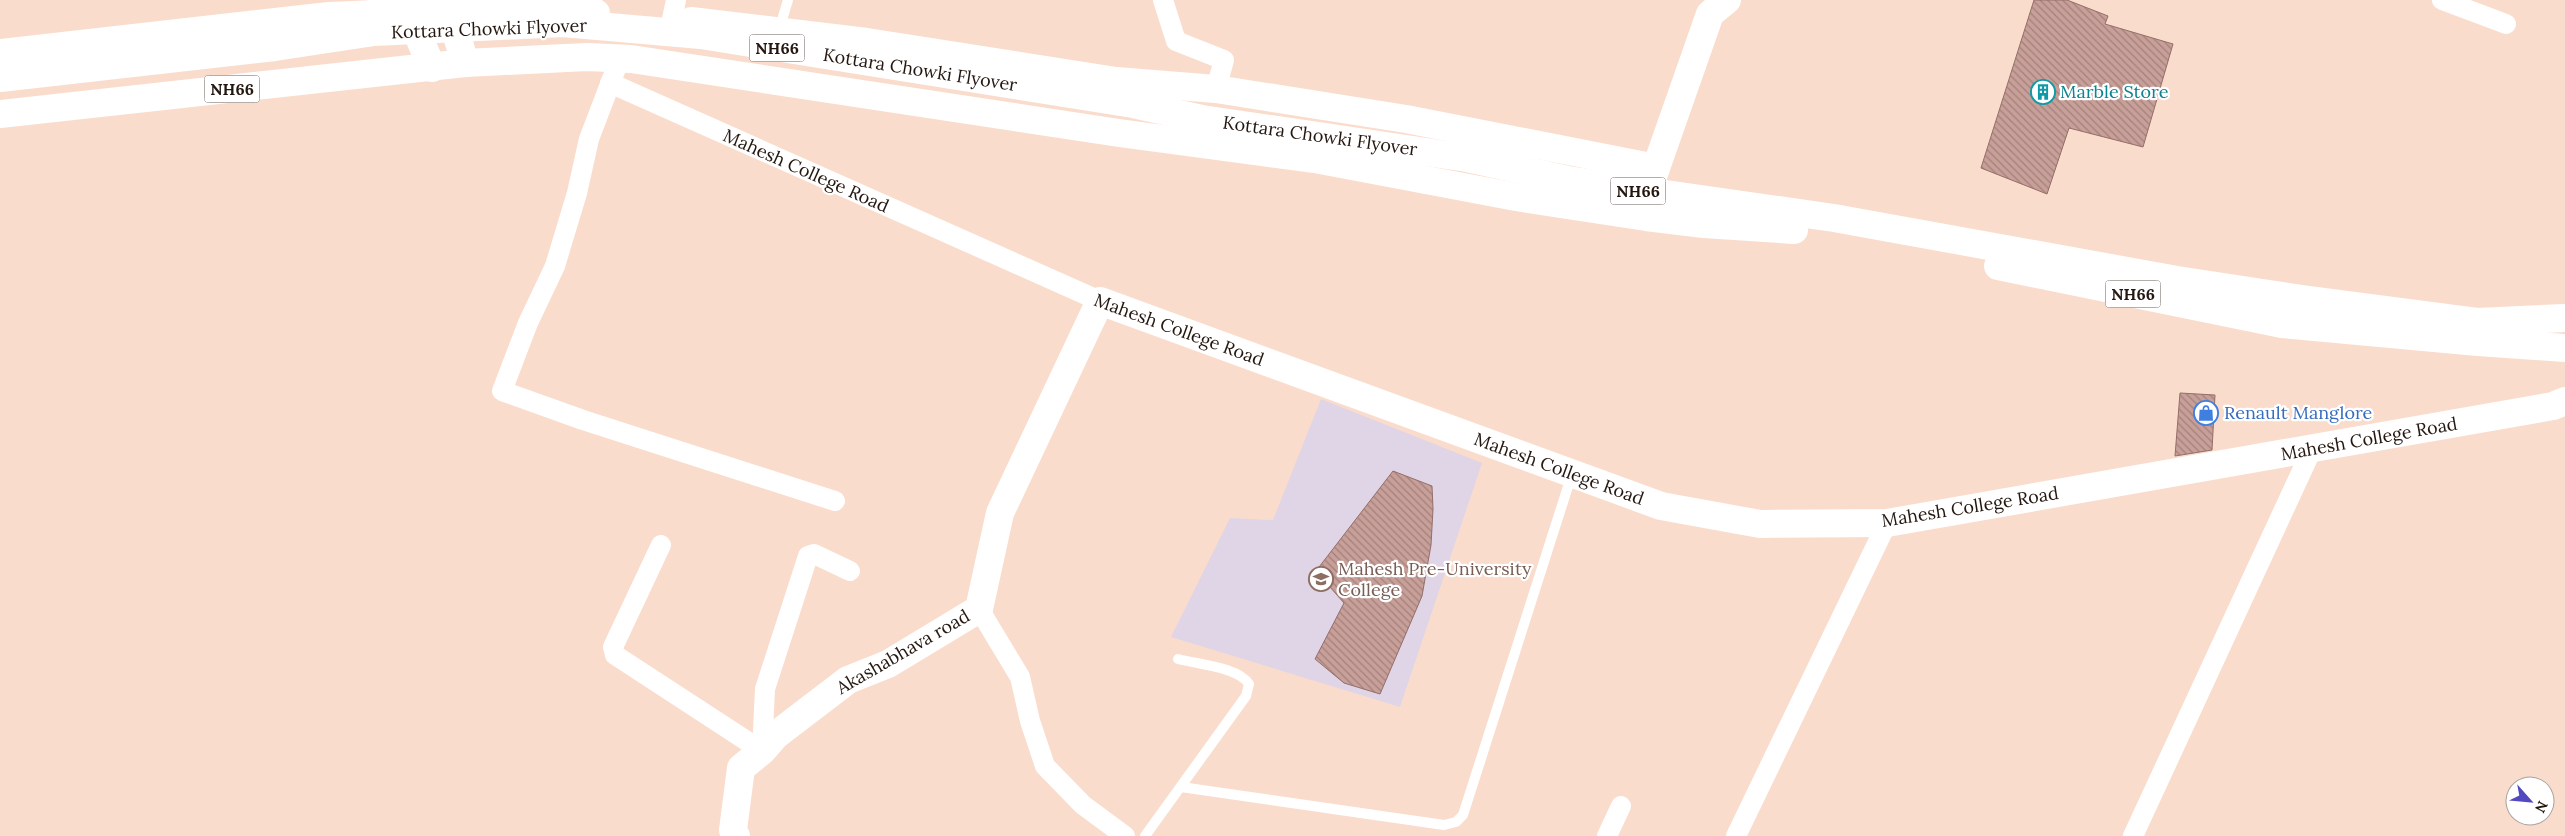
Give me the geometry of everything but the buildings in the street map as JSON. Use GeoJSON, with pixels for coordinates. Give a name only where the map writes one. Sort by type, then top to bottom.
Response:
{"type":"FeatureCollection","features":[{"type":"Feature","properties":{"kind":"main road"},"geometry":{"type":"LineString","coordinates":[[381,0],[429,7],[465,63]]}},
{"type":"Feature","properties":{"kind":"main road"},"geometry":{"type":"LineString","coordinates":[[0,53],[319,17],[429,7],[674,9],[779,31],[866,42],[1116,81],[1216,89],[1406,119],[1650,192],[1710,14],[1727,0]]}},
{"type":"Feature","properties":{"kind":"main road"},"geometry":{"type":"LineString","coordinates":[[429,7],[432,68]]}},
{"type":"Feature","properties":{"kind":"main road","name":"Kottara Chowki Flyover"},"geometry":{"type":"LineString","coordinates":[[0,78],[83,67],[275,47],[374,32],[563,23],[701,36],[1133,104],[1202,119],[1467,158],[1568,180],[1650,192]]}},
{"type":"Feature","properties":{"kind":"main road","name":"NH66"},"geometry":{"type":"LineString","coordinates":[[0,114],[465,63],[587,57],[615,70],[835,88],[1119,132],[1315,159],[1516,197],[1650,192],[1834,218],[2176,280],[2302,299],[2477,322],[2565,318]]}},
{"type":"Feature","properties":{"kind":"main road","name":"NH66"},"geometry":{"type":"LineString","coordinates":[[1650,192],[1704,224],[1814,231],[2282,324],[2565,348]]}},
{"type":"Feature","properties":{"kind":"main road","name":"Mahesh College Road"},"geometry":{"type":"LineString","coordinates":[[1100,301],[1661,506],[1760,524],[1887,523],[2553,406],[2565,401]]}},
{"type":"Feature","properties":{"kind":"main road","name":"Akashabhava road"},"geometry":{"type":"LineString","coordinates":[[736,836],[733,830],[741,768],[762,751],[776,735],[848,680],[888,664],[978,609],[1000,513],[1100,301]]}},
{"type":"Feature","properties":{"kind":"street"},"geometry":{"type":"LineString","coordinates":[[1163,0],[1176,41],[1224,60],[1216,89]]}},
{"type":"Feature","properties":{"kind":"street"},"geometry":{"type":"LineString","coordinates":[[2442,0],[2506,24]]}},
{"type":"Feature","properties":{"kind":"street"},"geometry":{"type":"LineString","coordinates":[[615,70],[589,139],[577,193],[555,266],[528,322],[502,391],[583,420],[835,500]]}},
{"type":"Feature","properties":{"kind":"street","name":"Mahesh College Road"},"geometry":{"type":"LineString","coordinates":[[615,70],[1100,301]]}},
{"type":"Feature","properties":{"kind":"street"},"geometry":{"type":"LineString","coordinates":[[2133,836],[2312,449]]}},
{"type":"Feature","properties":{"kind":"street"},"geometry":{"type":"LineString","coordinates":[[1736,836],[1887,523]]}},
{"type":"Feature","properties":{"kind":"street"},"geometry":{"type":"LineString","coordinates":[[661,545],[613,646],[615,655],[762,751]]}},
{"type":"Feature","properties":{"kind":"street"},"geometry":{"type":"LineString","coordinates":[[762,751],[765,689],[808,556],[814,554],[850,571]]}},
{"type":"Feature","properties":{"kind":"street"},"geometry":{"type":"LineString","coordinates":[[978,609],[1020,677],[1030,721],[1045,766],[1083,805],[1125,836]]}},
{"type":"Feature","properties":{"kind":"street"},"geometry":{"type":"LineString","coordinates":[[1607,836],[1621,806]]}},
{"type":"Feature","properties":{"kind":"lane"},"geometry":{"type":"LineString","coordinates":[[779,31],[788,0]]}},
{"type":"Feature","properties":{"kind":"lane"},"geometry":{"type":"LineString","coordinates":[[1181,786],[1444,825],[1456,822],[1463,815],[1572,474]]}},
{"type":"Feature","properties":{"kind":"lane"},"geometry":{"type":"LineString","coordinates":[[1145,836],[1246,696],[1249,684],[1245,677],[1235,672],[1178,660]]}},
{"type":"Feature","properties":{"kind":"shaded area","name":"Mahesh Pre-University College"},"geometry":{"type":"Polygon","coordinates":[[[1321,399],[1482,463],[1400,707],[1171,637],[1230,518],[1273,520],[1321,399]]]}},
{"type":"Feature","properties":{"kind":"place","name":"Marble Store"},"geometry":{"type":"Point","coordinates":[2043,92]}},
{"type":"Feature","properties":{"kind":"place","name":"Renault Manglore"},"geometry":{"type":"Point","coordinates":[2206,413]}},
{"type":"Feature","properties":{"kind":"place","name":"Mahesh Pre-University College"},"geometry":{"type":"Point","coordinates":[1321,579]}}]}
